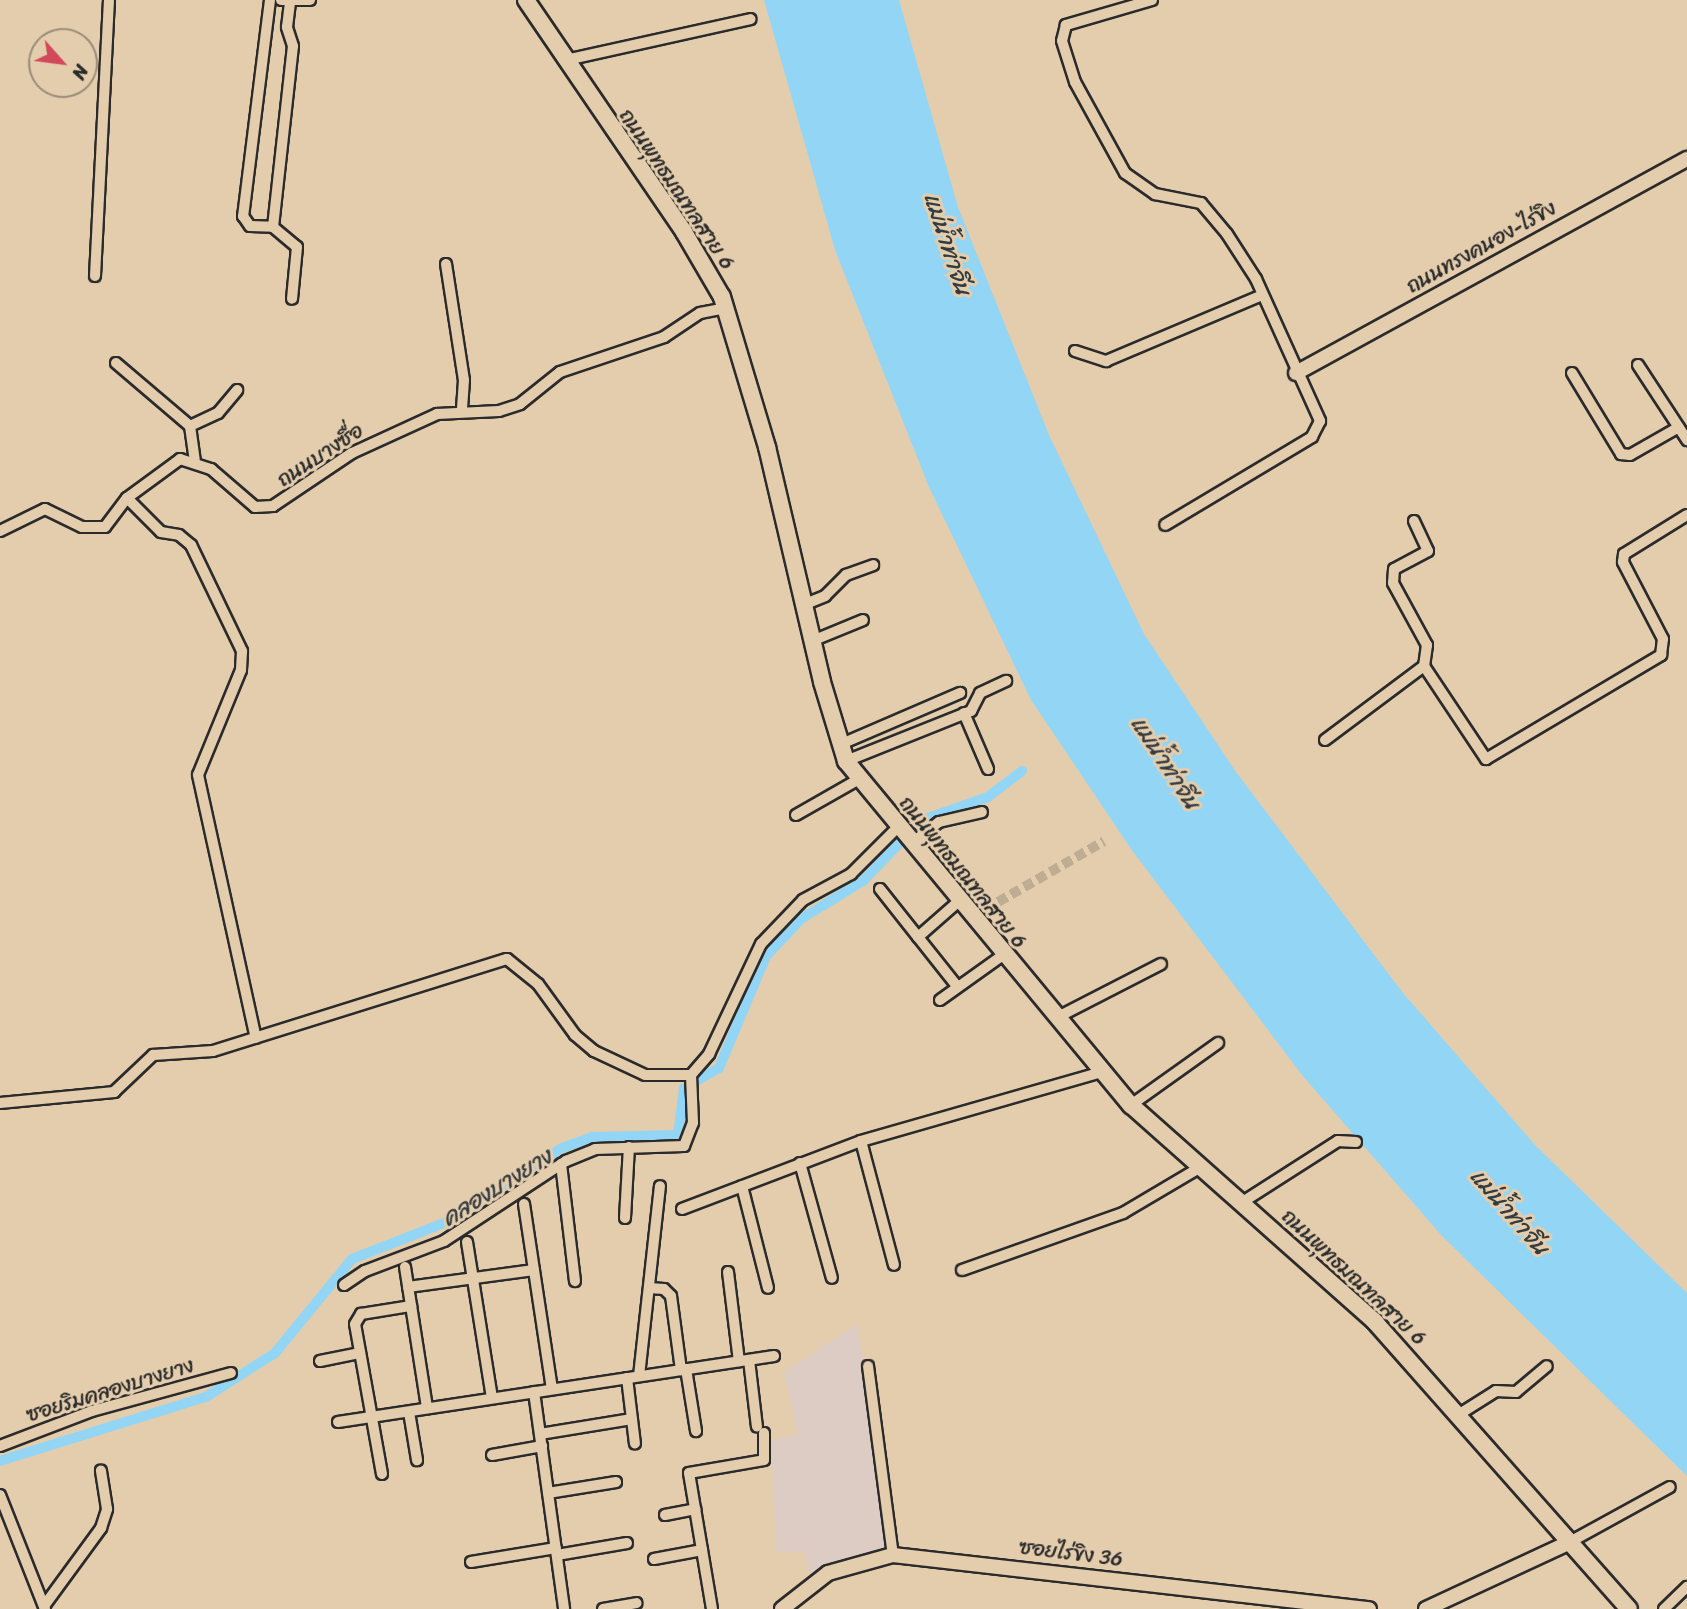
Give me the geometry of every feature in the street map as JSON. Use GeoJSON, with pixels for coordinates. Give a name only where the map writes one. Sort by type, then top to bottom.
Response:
{"type":"FeatureCollection","features":[{"type":"Feature","properties":{"kind":"main road","name":"ถนนพุทธมณฑลสาย 6"},"geometry":{"type":"LineString","coordinates":[[526,0],[692,243],[726,308],[767,447],[812,641],[839,744],[846,761],[1003,955],[1131,1105],[1375,1322],[1629,1609]]}},
{"type":"Feature","properties":{"kind":"street"},"geometry":{"type":"LineString","coordinates":[[95,276],[109,0]]}},
{"type":"Feature","properties":{"kind":"street"},"geometry":{"type":"LineString","coordinates":[[270,0],[243,216],[250,226],[273,227],[297,247],[292,299]]}},
{"type":"Feature","properties":{"kind":"street"},"geometry":{"type":"LineString","coordinates":[[281,0],[310,0]]}},
{"type":"Feature","properties":{"kind":"street"},"geometry":{"type":"LineString","coordinates":[[1152,0],[1066,25],[1062,41],[1075,82],[1125,173],[1155,194],[1204,205],[1239,251],[1320,421],[1316,433],[1164,525]]}},
{"type":"Feature","properties":{"kind":"street"},"geometry":{"type":"LineString","coordinates":[[273,227],[293,46],[287,27],[290,1]]}},
{"type":"Feature","properties":{"kind":"street"},"geometry":{"type":"LineString","coordinates":[[566,60],[751,19]]}},
{"type":"Feature","properties":{"kind":"street","name":"ถนนทรงคนอง-ไร่ขิง"},"geometry":{"type":"LineString","coordinates":[[1296,373],[1687,159]]}},
{"type":"Feature","properties":{"kind":"street"},"geometry":{"type":"LineString","coordinates":[[446,264],[464,380],[462,409]]}},
{"type":"Feature","properties":{"kind":"street"},"geometry":{"type":"LineString","coordinates":[[1075,351],[1106,361],[1262,295]]}},
{"type":"Feature","properties":{"kind":"street","name":"ถนนบางซื่อ"},"geometry":{"type":"LineString","coordinates":[[195,457],[255,507],[273,506],[372,442],[438,414],[462,409],[491,412],[520,404],[559,372],[664,337],[700,313],[726,308]]}},
{"type":"Feature","properties":{"kind":"street"},"geometry":{"type":"LineString","coordinates":[[0,531],[45,509],[96,530],[105,527],[127,498],[166,465],[195,457],[190,432],[116,363]]}},
{"type":"Feature","properties":{"kind":"street"},"geometry":{"type":"LineString","coordinates":[[1638,366],[1687,440]]}},
{"type":"Feature","properties":{"kind":"street"},"geometry":{"type":"LineString","coordinates":[[1573,373],[1621,454],[1630,455],[1679,427]]}},
{"type":"Feature","properties":{"kind":"street"},"geometry":{"type":"LineString","coordinates":[[190,432],[218,413],[237,390]]}},
{"type":"Feature","properties":{"kind":"street"},"geometry":{"type":"LineString","coordinates":[[127,498],[161,533],[179,535],[191,545],[242,652],[241,670],[198,775],[257,1038]]}},
{"type":"Feature","properties":{"kind":"street"},"geometry":{"type":"LineString","coordinates":[[1414,521],[1428,551],[1396,568],[1392,576],[1427,645],[1424,666],[1486,759],[1661,655],[1663,639],[1623,562],[1624,554],[1687,515]]}},
{"type":"Feature","properties":{"kind":"street"},"geometry":{"type":"LineString","coordinates":[[803,605],[825,596],[846,575],[873,565]]}},
{"type":"Feature","properties":{"kind":"street"},"geometry":{"type":"LineString","coordinates":[[812,641],[863,620]]}},
{"type":"Feature","properties":{"kind":"street"},"geometry":{"type":"LineString","coordinates":[[1325,740],[1424,666]]}},
{"type":"Feature","properties":{"kind":"street"},"geometry":{"type":"LineString","coordinates":[[846,761],[974,708],[980,693],[1006,681]]}},
{"type":"Feature","properties":{"kind":"street"},"geometry":{"type":"LineString","coordinates":[[839,744],[960,693]]}},
{"type":"Feature","properties":{"kind":"street"},"geometry":{"type":"LineString","coordinates":[[964,713],[988,769]]}},
{"type":"Feature","properties":{"kind":"street"},"geometry":{"type":"LineString","coordinates":[[796,815],[859,779]]}},
{"type":"Feature","properties":{"kind":"street"},"geometry":{"type":"LineString","coordinates":[[912,844],[939,822],[982,813]]}},
{"type":"Feature","properties":{"kind":"street"},"geometry":{"type":"LineString","coordinates":[[344,1284],[365,1270],[444,1241],[561,1164],[595,1149],[684,1146],[691,1134],[694,1096],[692,1077],[709,1054],[761,944],[803,900],[851,874],[898,827]]}},
{"type":"Feature","properties":{"kind":"street"},"geometry":{"type":"LineString","coordinates":[[880,889],[957,986]]}},
{"type":"Feature","properties":{"kind":"street"},"geometry":{"type":"LineString","coordinates":[[918,937],[959,901]]}},
{"type":"Feature","properties":{"kind":"street"},"geometry":{"type":"LineString","coordinates":[[940,1000],[1003,955]]}},
{"type":"Feature","properties":{"kind":"street"},"geometry":{"type":"LineString","coordinates":[[0,1103],[114,1092],[153,1055],[188,1056],[257,1038],[507,959],[538,984],[575,1035],[594,1051],[645,1075],[692,1077]]}},
{"type":"Feature","properties":{"kind":"street"},"geometry":{"type":"LineString","coordinates":[[1056,1018],[1161,964]]}},
{"type":"Feature","properties":{"kind":"street"},"geometry":{"type":"LineString","coordinates":[[1131,1105],[1218,1043]]}},
{"type":"Feature","properties":{"kind":"street"},"geometry":{"type":"LineString","coordinates":[[682,1209],[862,1141],[1102,1072]]}},
{"type":"Feature","properties":{"kind":"street"},"geometry":{"type":"LineString","coordinates":[[862,1141],[894,1265]]}},
{"type":"Feature","properties":{"kind":"street"},"geometry":{"type":"LineString","coordinates":[[1241,1203],[1338,1141],[1356,1142]]}},
{"type":"Feature","properties":{"kind":"street"},"geometry":{"type":"LineString","coordinates":[[625,1218],[629,1147]]}},
{"type":"Feature","properties":{"kind":"street"},"geometry":{"type":"LineString","coordinates":[[800,1163],[832,1278]]}},
{"type":"Feature","properties":{"kind":"street"},"geometry":{"type":"LineString","coordinates":[[561,1164],[575,1281]]}},
{"type":"Feature","properties":{"kind":"street"},"geometry":{"type":"LineString","coordinates":[[962,1270],[1123,1213],[1199,1168]]}},
{"type":"Feature","properties":{"kind":"street"},"geometry":{"type":"LineString","coordinates":[[635,1444],[632,1419],[633,1377],[649,1288],[660,1185]]}},
{"type":"Feature","properties":{"kind":"street"},"geometry":{"type":"LineString","coordinates":[[742,1186],[768,1289]]}},
{"type":"Feature","properties":{"kind":"street"},"geometry":{"type":"LineString","coordinates":[[524,1204],[552,1389]]}},
{"type":"Feature","properties":{"kind":"street"},"geometry":{"type":"LineString","coordinates":[[467,1242],[492,1398]]}},
{"type":"Feature","properties":{"kind":"street"},"geometry":{"type":"LineString","coordinates":[[405,1267],[427,1408]]}},
{"type":"Feature","properties":{"kind":"street"},"geometry":{"type":"LineString","coordinates":[[408,1287],[534,1270]]}},
{"type":"Feature","properties":{"kind":"street"},"geometry":{"type":"LineString","coordinates":[[712,1609],[689,1473],[764,1460],[728,1272]]}},
{"type":"Feature","properties":{"kind":"street"},"geometry":{"type":"LineString","coordinates":[[649,1288],[664,1289],[671,1296],[696,1431]]}},
{"type":"Feature","properties":{"kind":"street"},"geometry":{"type":"LineString","coordinates":[[382,1474],[356,1318],[411,1307]]}},
{"type":"Feature","properties":{"kind":"street"},"geometry":{"type":"LineString","coordinates":[[320,1361],[360,1353]]}},
{"type":"Feature","properties":{"kind":"street"},"geometry":{"type":"LineString","coordinates":[[338,1422],[775,1356]]}},
{"type":"Feature","properties":{"kind":"street"},"geometry":{"type":"LineString","coordinates":[[867,1366],[893,1555]]}},
{"type":"Feature","properties":{"kind":"street"},"geometry":{"type":"LineString","coordinates":[[1458,1415],[1496,1391],[1516,1392],[1547,1366]]}},
{"type":"Feature","properties":{"kind":"street","name":"ซอยริมคลองบางยาง"},"geometry":{"type":"LineString","coordinates":[[0,1446],[92,1411],[231,1373]]}},
{"type":"Feature","properties":{"kind":"street"},"geometry":{"type":"LineString","coordinates":[[534,1392],[564,1609]]}},
{"type":"Feature","properties":{"kind":"street"},"geometry":{"type":"LineString","coordinates":[[409,1412],[416,1461]]}},
{"type":"Feature","properties":{"kind":"street"},"geometry":{"type":"LineString","coordinates":[[540,1434],[632,1419]]}},
{"type":"Feature","properties":{"kind":"street"},"geometry":{"type":"LineString","coordinates":[[492,1455],[542,1446]]}},
{"type":"Feature","properties":{"kind":"street"},"geometry":{"type":"LineString","coordinates":[[45,1607],[102,1528],[107,1509],[101,1470]]}},
{"type":"Feature","properties":{"kind":"street"},"geometry":{"type":"LineString","coordinates":[[548,1493],[616,1482]]}},
{"type":"Feature","properties":{"kind":"street"},"geometry":{"type":"LineString","coordinates":[[1426,1609],[1568,1543],[1670,1487]]}},
{"type":"Feature","properties":{"kind":"street"},"geometry":{"type":"LineString","coordinates":[[0,1495],[45,1607]]}},
{"type":"Feature","properties":{"kind":"street"},"geometry":{"type":"LineString","coordinates":[[665,1515],[695,1509]]}},
{"type":"Feature","properties":{"kind":"street"},"geometry":{"type":"LineString","coordinates":[[471,1562],[627,1543]]}},
{"type":"Feature","properties":{"kind":"street"},"geometry":{"type":"LineString","coordinates":[[654,1559],[702,1549]]}},
{"type":"Feature","properties":{"kind":"street","name":"ซอยไร่ขิง 36"},"geometry":{"type":"LineString","coordinates":[[782,1609],[828,1573],[893,1555],[1285,1604],[1369,1609]]}},
{"type":"Feature","properties":{"kind":"street"},"geometry":{"type":"LineString","coordinates":[[1664,1609],[1687,1587]]}},
{"type":"Feature","properties":{"kind":"street"},"geometry":{"type":"LineString","coordinates":[[603,1609],[636,1603]]}},
{"type":"Feature","properties":{"kind":"shaded area"},"geometry":{"type":"Polygon","coordinates":[[[858,1324],[889,1550],[809,1574],[804,1551],[777,1553],[770,1440],[798,1435],[784,1372],[858,1324]]]}},
{"type":"Feature","properties":{"kind":"water","name":"แม่น้ำท่าจีน"},"geometry":{"type":"Polygon","coordinates":[[[764,0],[899,0],[958,207],[1049,435],[1144,634],[1236,772],[1403,993],[1536,1146],[1687,1293],[1687,1476],[1442,1236],[1302,1075],[1131,849],[1031,700],[929,487],[835,250],[764,0]]]}},
{"type":"Feature","properties":{"kind":"waterway","name":"คลองบางยาง"},"geometry":{"type":"LineString","coordinates":[[0,1461],[206,1397],[275,1353],[352,1259],[449,1221],[562,1148],[593,1137],[678,1135],[684,1088],[719,1068],[766,956],[801,919],[863,881],[922,820],[988,797],[1022,771]]}},
{"type":"Feature","properties":{"kind":"tunnel"},"geometry":{"type":"LineString","coordinates":[[972,917],[1104,841]]}}]}
